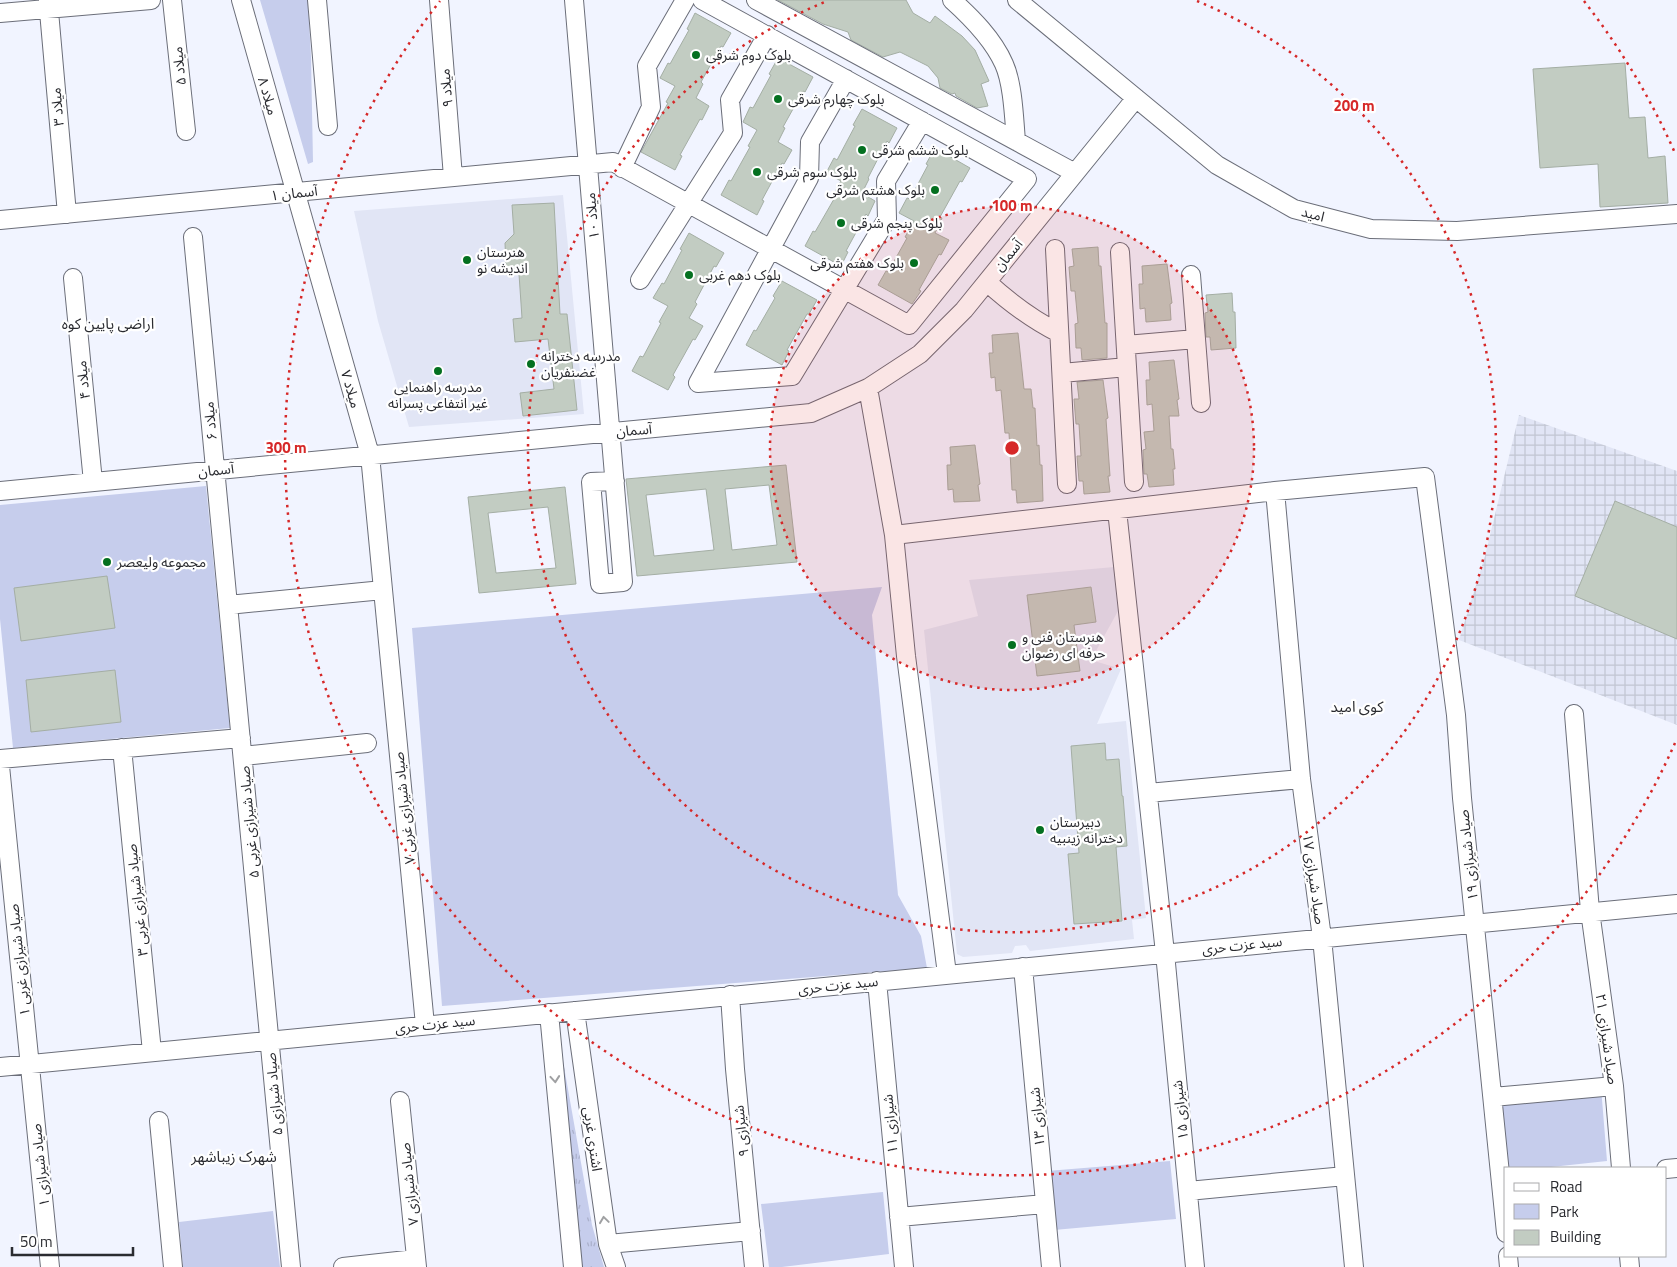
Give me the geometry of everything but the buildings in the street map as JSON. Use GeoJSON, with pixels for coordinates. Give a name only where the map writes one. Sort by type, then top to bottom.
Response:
{"type":"FeatureCollection","features":[{"type":"Feature","properties":{"kind":"street"},"geometry":{"type":"LineString","coordinates":[[0,13],[48,4],[151,0]]}},
{"type":"Feature","properties":{"kind":"street","name":"میلاد ۵"},"geometry":{"type":"LineString","coordinates":[[172,0],[186,131]]}},
{"type":"Feature","properties":{"kind":"street","name":"میلاد ۸"},"geometry":{"type":"LineString","coordinates":[[240,0],[295,192]]}},
{"type":"Feature","properties":{"kind":"street"},"geometry":{"type":"LineString","coordinates":[[316,0],[328,126]]}},
{"type":"Feature","properties":{"kind":"street","name":"میلاد ۹"},"geometry":{"type":"LineString","coordinates":[[439,0],[453,177]]}},
{"type":"Feature","properties":{"kind":"street","name":"میلاد ۱۰"},"geometry":{"type":"LineString","coordinates":[[574,0],[615,481],[623,582],[600,584],[592,482],[615,481]]}},
{"type":"Feature","properties":{"kind":"street"},"geometry":{"type":"LineString","coordinates":[[622,168],[651,107],[647,66],[685,0]]}},
{"type":"Feature","properties":{"kind":"street"},"geometry":{"type":"LineString","coordinates":[[702,0],[766,35],[846,79],[922,121],[886,180],[887,219],[792,376],[698,383],[809,178],[810,142],[846,79]]}},
{"type":"Feature","properties":{"kind":"street"},"geometry":{"type":"LineString","coordinates":[[756,0],[1075,173]]}},
{"type":"Feature","properties":{"kind":"street"},"geometry":{"type":"LineString","coordinates":[[952,0],[985,33],[1004,64],[1013,102],[1016,141]]}},
{"type":"Feature","properties":{"kind":"street","name":"امید"},"geometry":{"type":"LineString","coordinates":[[1017,0],[1217,165],[1294,209],[1371,229],[1457,231],[1677,214]]}},
{"type":"Feature","properties":{"kind":"street","name":"میلاد ۳"},"geometry":{"type":"LineString","coordinates":[[48,4],[67,214]]}},
{"type":"Feature","properties":{"kind":"street"},"geometry":{"type":"LineString","coordinates":[[640,280],[733,133],[730,100],[766,35]]}},
{"type":"Feature","properties":{"kind":"street","name":"آسمان"},"geometry":{"type":"LineString","coordinates":[[0,491],[811,413],[868,388],[920,354],[964,310],[1136,98]]}},
{"type":"Feature","properties":{"kind":"street","name":"آسمان ۱"},"geometry":{"type":"LineString","coordinates":[[0,220],[613,162],[910,325],[1027,179],[922,121]]}},
{"type":"Feature","properties":{"kind":"street","name":"میلاد ۷"},"geometry":{"type":"LineString","coordinates":[[295,192],[370,455],[383,590]]}},
{"type":"Feature","properties":{"kind":"street","name":"میلاد ۶"},"geometry":{"type":"LineString","coordinates":[[193,237],[228,605]]}},
{"type":"Feature","properties":{"kind":"street"},"geometry":{"type":"LineString","coordinates":[[1055,249],[1067,484]]}},
{"type":"Feature","properties":{"kind":"street"},"geometry":{"type":"LineString","coordinates":[[1120,252],[1134,482]]}},
{"type":"Feature","properties":{"kind":"street"},"geometry":{"type":"LineString","coordinates":[[1191,275],[1201,403]]}},
{"type":"Feature","properties":{"kind":"street","name":"میلاد ۴"},"geometry":{"type":"LineString","coordinates":[[73,278],[93,482]]}},
{"type":"Feature","properties":{"kind":"street"},"geometry":{"type":"LineString","coordinates":[[986,282],[1035,320],[1060,333]]}},
{"type":"Feature","properties":{"kind":"street"},"geometry":{"type":"LineString","coordinates":[[1126,345],[1196,339]]}},
{"type":"Feature","properties":{"kind":"street"},"geometry":{"type":"LineString","coordinates":[[1062,373],[1127,367]]}},
{"type":"Feature","properties":{"kind":"street"},"geometry":{"type":"LineString","coordinates":[[868,388],[894,535],[906,656],[947,974]]}},
{"type":"Feature","properties":{"kind":"street","name":"صیاد شیرازی ۱۹"},"geometry":{"type":"LineString","coordinates":[[1275,492],[1425,477],[1456,715],[1462,798],[1504,1212]]}},
{"type":"Feature","properties":{"kind":"street"},"geometry":{"type":"LineString","coordinates":[[894,535],[1275,492]]}},
{"type":"Feature","properties":{"kind":"street","name":"صیاد شیرازی ۱۷"},"geometry":{"type":"LineString","coordinates":[[1275,492],[1301,779],[1322,938],[1354,1267]]}},
{"type":"Feature","properties":{"kind":"street","name":"شیرازی ۱۵"},"geometry":{"type":"LineString","coordinates":[[1117,510],[1165,953],[1195,1267]]}},
{"type":"Feature","properties":{"kind":"street"},"geometry":{"type":"LineString","coordinates":[[228,605],[383,590]]}},
{"type":"Feature","properties":{"kind":"street","name":"صیاد شیرازی غربی ۷"},"geometry":{"type":"LineString","coordinates":[[383,590],[425,1025]]}},
{"type":"Feature","properties":{"kind":"street","name":"صیاد شیرازی غربی ۵"},"geometry":{"type":"LineString","coordinates":[[228,605],[269,1040]]}},
{"type":"Feature","properties":{"kind":"street","name":"صیاد شیرازی ۲۱"},"geometry":{"type":"LineString","coordinates":[[1574,714],[1590,911],[1614,1086],[1621,1167]]}},
{"type":"Feature","properties":{"kind":"street"},"geometry":{"type":"LineString","coordinates":[[0,759],[241,738]]}},
{"type":"Feature","properties":{"kind":"street"},"geometry":{"type":"LineString","coordinates":[[243,756],[366,743]]}},
{"type":"Feature","properties":{"kind":"street","name":"صیاد شیرازی غربی ۳"},"geometry":{"type":"LineString","coordinates":[[122,748],[152,1052]]}},
{"type":"Feature","properties":{"kind":"street","name":"صیاد شیرازی غربی ۱"},"geometry":{"type":"LineString","coordinates":[[0,766],[29,1064]]}},
{"type":"Feature","properties":{"kind":"street"},"geometry":{"type":"LineString","coordinates":[[1148,793],[1301,779]]}},
{"type":"Feature","properties":{"kind":"street","name":"سید عزت حری"},"geometry":{"type":"LineString","coordinates":[[0,1067],[1677,904]]}},
{"type":"Feature","properties":{"kind":"street","name":"شیرازی ۱۳"},"geometry":{"type":"LineString","coordinates":[[1023,967],[1051,1267]]}},
{"type":"Feature","properties":{"kind":"street","name":"شیرازی ۱۱"},"geometry":{"type":"LineString","coordinates":[[877,981],[904,1267]]}},
{"type":"Feature","properties":{"kind":"street","name":"شیرازی ۹"},"geometry":{"type":"LineString","coordinates":[[730,995],[754,1267]]}},
{"type":"Feature","properties":{"kind":"street","name":"اشتری غربی"},"geometry":{"type":"LineString","coordinates":[[575,1010],[608,1244],[616,1267]]}},
{"type":"Feature","properties":{"kind":"street"},"geometry":{"type":"LineString","coordinates":[[549,1013],[573,1267]]}},
{"type":"Feature","properties":{"kind":"street","name":"صیاد شیرازی ۵"},"geometry":{"type":"LineString","coordinates":[[269,1040],[291,1267]]}},
{"type":"Feature","properties":{"kind":"street"},"geometry":{"type":"LineString","coordinates":[[552,1048],[567,1041],[574,1042],[580,1048]]}},
{"type":"Feature","properties":{"kind":"street","name":"صیاد شیرازی ۱"},"geometry":{"type":"LineString","coordinates":[[29,1064],[50,1267]]}},
{"type":"Feature","properties":{"kind":"street"},"geometry":{"type":"LineString","coordinates":[[1493,1097],[1614,1086]]}},
{"type":"Feature","properties":{"kind":"street","name":"صیاد شیرازی ۷"},"geometry":{"type":"LineString","coordinates":[[400,1101],[416,1263]]}},
{"type":"Feature","properties":{"kind":"street"},"geometry":{"type":"LineString","coordinates":[[158,1121],[173,1267]]}},
{"type":"Feature","properties":{"kind":"street"},"geometry":{"type":"LineString","coordinates":[[1188,1191],[1345,1176]]}},
{"type":"Feature","properties":{"kind":"street"},"geometry":{"type":"LineString","coordinates":[[899,1217],[1045,1204]]}},
{"type":"Feature","properties":{"kind":"street"},"geometry":{"type":"LineString","coordinates":[[608,1244],[751,1231]]}},
{"type":"Feature","properties":{"kind":"street"},"geometry":{"type":"LineString","coordinates":[[344,1267],[416,1263]]}},
{"type":"Feature","properties":{"kind":"shaded area"},"geometry":{"type":"Polygon","coordinates":[[[563,195],[584,414],[409,427],[378,321],[354,211],[563,195]]]}},
{"type":"Feature","properties":{"kind":"shaded area"},"geometry":{"type":"Polygon","coordinates":[[[1519,415],[1677,471],[1677,725],[1459,640],[1485,556],[1519,415]]]}},
{"type":"Feature","properties":{"kind":"shaded area","name":"دبیرستان دخترانه زینبیه"},"geometry":{"type":"Polygon","coordinates":[[[1114,567],[1118,611],[1091,660],[1121,669],[1097,724],[1126,721],[1146,918],[1132,920],[1134,939],[1030,951],[1026,945],[1015,946],[1012,953],[963,957],[957,954],[924,630],[978,616],[969,580],[1114,567]]]}},
{"type":"Feature","properties":{"kind":"green space"},"geometry":{"type":"Polygon","coordinates":[[[260,0],[308,0],[313,162],[308,164],[260,0]]]}},
{"type":"Feature","properties":{"kind":"green space","name":"مجموعه ولیعصر"},"geometry":{"type":"Polygon","coordinates":[[[206,486],[230,728],[13,748],[0,619],[0,505],[206,486]]]}},
{"type":"Feature","properties":{"kind":"green space"},"geometry":{"type":"Polygon","coordinates":[[[882,587],[872,615],[898,895],[921,936],[927,968],[442,1006],[412,628],[882,587]]]}},
{"type":"Feature","properties":{"kind":"green space"},"geometry":{"type":"Polygon","coordinates":[[[563,1061],[592,1225],[604,1267],[582,1267],[563,1061]]]}},
{"type":"Feature","properties":{"kind":"green space"},"geometry":{"type":"Polygon","coordinates":[[[1601,1087],[1607,1161],[1551,1167],[1508,1167],[1500,1097],[1601,1087]]]}},
{"type":"Feature","properties":{"kind":"green space"},"geometry":{"type":"Polygon","coordinates":[[[1170,1161],[1176,1219],[1054,1230],[1047,1171],[1170,1161]]]}},
{"type":"Feature","properties":{"kind":"green space"},"geometry":{"type":"Polygon","coordinates":[[[883,1192],[889,1254],[769,1267],[761,1204],[883,1192]]]}},
{"type":"Feature","properties":{"kind":"green space"},"geometry":{"type":"Polygon","coordinates":[[[273,1211],[280,1267],[183,1267],[179,1222],[273,1211]]]}},
{"type":"Feature","properties":{"kind":"place","name":"بلوک دوم شرقی"},"geometry":{"type":"Point","coordinates":[696,55]}},
{"type":"Feature","properties":{"kind":"place","name":"بلوک چهارم شرقی"},"geometry":{"type":"Point","coordinates":[778,99]}},
{"type":"Feature","properties":{"kind":"place","name":"بلوک ششم شرقی"},"geometry":{"type":"Point","coordinates":[862,150]}},
{"type":"Feature","properties":{"kind":"place","name":"بلوک سوم شرقی"},"geometry":{"type":"Point","coordinates":[757,172]}},
{"type":"Feature","properties":{"kind":"place","name":"بلوک هشتم شرقی"},"geometry":{"type":"Point","coordinates":[935,190]}},
{"type":"Feature","properties":{"kind":"place","name":"بلوک پنجم شرقی"},"geometry":{"type":"Point","coordinates":[841,223]}},
{"type":"Feature","properties":{"kind":"place","name":"هنرستان اندیشه نو"},"geometry":{"type":"Point","coordinates":[467,260]}},
{"type":"Feature","properties":{"kind":"place","name":"بلوک هفتم شرقی"},"geometry":{"type":"Point","coordinates":[914,263]}},
{"type":"Feature","properties":{"kind":"place","name":"بلوک دهم غربی"},"geometry":{"type":"Point","coordinates":[689,275]}},
{"type":"Feature","properties":{"kind":"place","name":"مدرسه دخترانه غضنفریان"},"geometry":{"type":"Point","coordinates":[531,364]}},
{"type":"Feature","properties":{"kind":"place","name":"مدرسه راهنمایی غیر انتفاعی پسرانه"},"geometry":{"type":"Point","coordinates":[438,371]}},
{"type":"Feature","properties":{"kind":"place","name":"مجموعه ولیعصر"},"geometry":{"type":"Point","coordinates":[107,562]}},
{"type":"Feature","properties":{"kind":"place","name":"هنرستان فنی و حرفه ای رضوان"},"geometry":{"type":"Point","coordinates":[1012,645]}},
{"type":"Feature","properties":{"kind":"place","name":"دبیرستان دخترانه زینبیه"},"geometry":{"type":"Point","coordinates":[1040,830]}},
{"type":"Feature","properties":{"kind":"district","name":"اراضی پایین کوه"},"geometry":{"type":"Point","coordinates":[108,324]}},
{"type":"Feature","properties":{"kind":"district","name":"کوی امید"},"geometry":{"type":"Point","coordinates":[1357,707]}},
{"type":"Feature","properties":{"kind":"district","name":"شهرک زیباشهر"},"geometry":{"type":"Point","coordinates":[234,1157]}}]}
